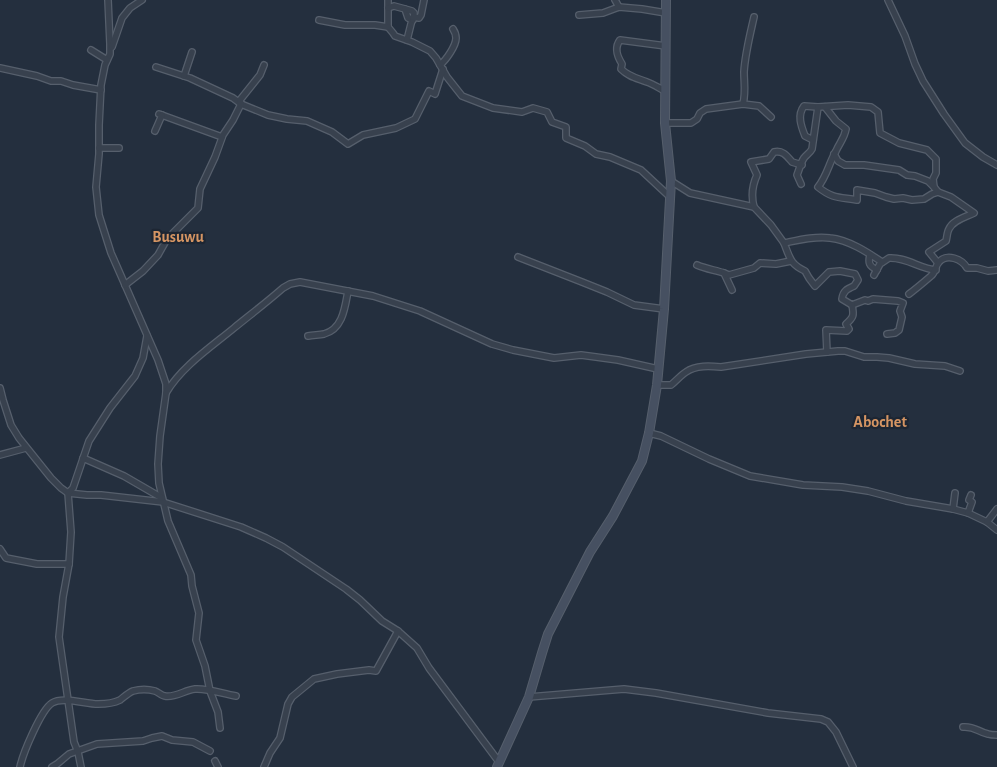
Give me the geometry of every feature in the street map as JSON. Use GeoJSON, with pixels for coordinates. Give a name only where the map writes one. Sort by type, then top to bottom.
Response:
{"type":"FeatureCollection","features":[{"type":"Feature","properties":{"kind":"main road"},"geometry":{"type":"LineString","coordinates":[[498,764],[529,697],[548,634],[590,552],[613,516],[630,484],[642,460],[649,433],[657,385],[664,309],[670,181],[665,123],[666,0]]}},
{"type":"Feature","properties":{"kind":"street"},"geometry":{"type":"LineString","coordinates":[[108,57],[122,18],[130,8],[142,0]]}},
{"type":"Feature","properties":{"kind":"street"},"geometry":{"type":"LineString","coordinates":[[388,0],[388,27],[395,36],[430,51],[442,67],[447,78],[462,96],[493,108],[522,112],[533,108],[547,112],[552,122],[566,128],[566,138],[585,146],[596,154],[610,157],[641,170],[669,196]]}},
{"type":"Feature","properties":{"kind":"street"},"geometry":{"type":"LineString","coordinates":[[388,8],[394,6],[404,9],[408,18],[419,18],[424,0]]}},
{"type":"Feature","properties":{"kind":"street"},"geometry":{"type":"LineString","coordinates":[[615,0],[620,7]]}},
{"type":"Feature","properties":{"kind":"street"},"geometry":{"type":"LineString","coordinates":[[888,0],[923,81],[944,114],[965,144],[997,165]]}},
{"type":"Feature","properties":{"kind":"street"},"geometry":{"type":"LineString","coordinates":[[106,1],[110,44],[101,85],[96,187],[99,215],[111,253],[166,384],[158,464],[159,483],[168,521],[191,575],[199,613],[196,640],[205,666],[210,691],[218,712],[220,728]]}},
{"type":"Feature","properties":{"kind":"street"},"geometry":{"type":"LineString","coordinates":[[579,15],[603,13],[620,7],[666,13]]}},
{"type":"Feature","properties":{"kind":"street"},"geometry":{"type":"LineString","coordinates":[[743,104],[746,85],[744,73],[754,17]]}},
{"type":"Feature","properties":{"kind":"street"},"geometry":{"type":"LineString","coordinates":[[407,40],[413,19]]}},
{"type":"Feature","properties":{"kind":"street"},"geometry":{"type":"LineString","coordinates":[[320,20],[345,25],[375,24],[388,27]]}},
{"type":"Feature","properties":{"kind":"street"},"geometry":{"type":"LineString","coordinates":[[156,67],[184,76],[233,98],[241,104],[268,114],[287,119],[307,121],[332,132],[348,144],[363,135],[396,128],[415,119],[429,91],[435,94],[442,67],[455,42],[456,37],[453,30]]}},
{"type":"Feature","properties":{"kind":"street"},"geometry":{"type":"LineString","coordinates":[[666,46],[620,40],[616,49],[622,64],[621,69],[625,73],[666,91]]}},
{"type":"Feature","properties":{"kind":"street"},"geometry":{"type":"LineString","coordinates":[[91,50],[108,57]]}},
{"type":"Feature","properties":{"kind":"street"},"geometry":{"type":"LineString","coordinates":[[184,76],[192,52]]}},
{"type":"Feature","properties":{"kind":"street"},"geometry":{"type":"LineString","coordinates":[[125,285],[143,271],[158,254],[166,239],[198,208],[200,189],[222,137],[241,104],[240,100],[260,76],[264,65]]}},
{"type":"Feature","properties":{"kind":"street"},"geometry":{"type":"LineString","coordinates":[[0,68],[51,81],[61,81],[101,90]]}},
{"type":"Feature","properties":{"kind":"street"},"geometry":{"type":"LineString","coordinates":[[665,123],[691,123],[706,109],[743,104],[759,106],[771,117]]}},
{"type":"Feature","properties":{"kind":"street"},"geometry":{"type":"LineString","coordinates":[[813,140],[805,136],[800,120],[803,106],[871,107],[878,112],[880,133],[899,143],[927,150],[936,159],[936,173],[933,179],[934,187]]}},
{"type":"Feature","properties":{"kind":"street"},"geometry":{"type":"LineString","coordinates":[[800,184],[797,175],[804,158],[812,149],[818,107]]}},
{"type":"Feature","properties":{"kind":"street"},"geometry":{"type":"LineString","coordinates":[[825,107],[836,121],[846,129],[844,138],[834,154],[824,180],[818,187],[833,197],[857,200],[858,190],[894,199],[912,200],[924,199],[938,192]]}},
{"type":"Feature","properties":{"kind":"street"},"geometry":{"type":"LineString","coordinates":[[155,131],[161,115],[222,137]]}},
{"type":"Feature","properties":{"kind":"street"},"geometry":{"type":"LineString","coordinates":[[99,148],[120,148]]}},
{"type":"Feature","properties":{"kind":"street"},"geometry":{"type":"LineString","coordinates":[[802,165],[792,162],[786,154],[778,151],[774,152],[769,159],[752,162],[756,175],[753,185],[754,192],[751,197],[754,207],[771,225],[784,243],[790,261],[796,267],[805,270],[815,286],[829,272],[840,271],[855,274],[858,280],[854,286],[848,288],[843,293],[842,299],[852,305],[854,313],[853,318],[846,324],[849,329],[847,331],[826,330],[827,352]]}},
{"type":"Feature","properties":{"kind":"street"},"geometry":{"type":"LineString","coordinates":[[834,154],[838,161],[845,165],[899,170],[907,176],[915,176],[928,181],[938,192],[951,197],[974,213],[960,219],[949,227],[946,242],[929,252],[937,266]]}},
{"type":"Feature","properties":{"kind":"street"},"geometry":{"type":"LineString","coordinates":[[670,181],[690,193],[754,207]]}},
{"type":"Feature","properties":{"kind":"street"},"geometry":{"type":"LineString","coordinates":[[784,243],[817,237],[830,238],[858,247],[882,262]]}},
{"type":"Feature","properties":{"kind":"street"},"geometry":{"type":"LineString","coordinates":[[870,255],[868,262],[875,273],[882,262],[889,258],[905,260],[930,270],[937,266]]}},
{"type":"Feature","properties":{"kind":"street"},"geometry":{"type":"LineString","coordinates":[[518,257],[607,292],[634,305],[664,309]]}},
{"type":"Feature","properties":{"kind":"street"},"geometry":{"type":"LineString","coordinates":[[909,294],[932,275],[940,260],[945,258],[952,258],[964,263],[966,268],[988,271],[997,270]]}},
{"type":"Feature","properties":{"kind":"street"},"geometry":{"type":"LineString","coordinates":[[697,265],[729,275],[754,268],[760,263],[776,264],[790,261]]}},
{"type":"Feature","properties":{"kind":"street"},"geometry":{"type":"LineString","coordinates":[[724,273],[732,290]]}},
{"type":"Feature","properties":{"kind":"street"},"geometry":{"type":"LineString","coordinates":[[166,393],[172,382],[214,343],[282,288],[300,282],[348,290],[420,310],[492,344],[506,348],[554,358],[581,355],[618,360],[658,369]]}},
{"type":"Feature","properties":{"kind":"street"},"geometry":{"type":"LineString","coordinates":[[308,336],[325,334],[335,328],[344,314],[348,290]]}},
{"type":"Feature","properties":{"kind":"street"},"geometry":{"type":"LineString","coordinates":[[852,305],[873,299],[903,303],[900,311],[902,317],[899,330],[896,333],[887,334]]}},
{"type":"Feature","properties":{"kind":"street"},"geometry":{"type":"LineString","coordinates":[[82,767],[74,742],[59,637],[69,564],[71,532],[68,493],[73,488],[89,441],[110,408],[135,376],[143,358],[147,336]]}},
{"type":"Feature","properties":{"kind":"street"},"geometry":{"type":"LineString","coordinates":[[657,385],[671,385],[687,371],[701,366],[722,367],[845,351],[864,357],[945,366],[960,371]]}},
{"type":"Feature","properties":{"kind":"street"},"geometry":{"type":"LineString","coordinates":[[0,388],[11,425],[26,448],[51,478],[68,493],[163,500]]}},
{"type":"Feature","properties":{"kind":"street"},"geometry":{"type":"LineString","coordinates":[[649,433],[661,436],[750,476],[803,485],[842,487],[868,491],[906,501],[954,509],[987,522],[997,530]]}},
{"type":"Feature","properties":{"kind":"street"},"geometry":{"type":"LineString","coordinates":[[0,455],[26,448]]}},
{"type":"Feature","properties":{"kind":"street"},"geometry":{"type":"LineString","coordinates":[[83,458],[124,476],[163,500],[241,527],[266,538],[346,589],[382,621],[398,631],[417,648],[429,668],[498,764]]}},
{"type":"Feature","properties":{"kind":"street"},"geometry":{"type":"LineString","coordinates":[[954,509],[955,493]]}},
{"type":"Feature","properties":{"kind":"street"},"geometry":{"type":"LineString","coordinates":[[968,513],[972,502],[969,500],[971,495]]}},
{"type":"Feature","properties":{"kind":"street"},"geometry":{"type":"LineString","coordinates":[[987,522],[997,509]]}},
{"type":"Feature","properties":{"kind":"street"},"geometry":{"type":"LineString","coordinates":[[0,550],[6,558],[37,564],[69,564]]}},
{"type":"Feature","properties":{"kind":"street"},"geometry":{"type":"LineString","coordinates":[[264,767],[270,753],[280,738],[288,704],[292,697],[314,679],[369,670],[376,671],[398,631]]}},
{"type":"Feature","properties":{"kind":"street"},"geometry":{"type":"LineString","coordinates":[[20,767],[24,751],[34,731],[47,708],[54,702],[106,703],[120,700],[132,691],[145,689],[166,696],[194,689],[236,696]]}},
{"type":"Feature","properties":{"kind":"street"},"geometry":{"type":"LineString","coordinates":[[529,697],[624,689],[768,713],[821,719],[828,722],[836,732],[840,744],[853,767]]}},
{"type":"Feature","properties":{"kind":"street"},"geometry":{"type":"LineString","coordinates":[[963,727],[969,726],[977,728],[986,734],[997,735]]}},
{"type":"Feature","properties":{"kind":"street"},"geometry":{"type":"LineString","coordinates":[[52,767],[69,754],[97,744],[143,741],[162,736],[172,740],[193,742],[210,751]]}},
{"type":"Feature","properties":{"kind":"district","name":"Busuwu"},"geometry":{"type":"Point","coordinates":[178,237]}},
{"type":"Feature","properties":{"kind":"district","name":"Abochet"},"geometry":{"type":"Point","coordinates":[880,422]}}]}
